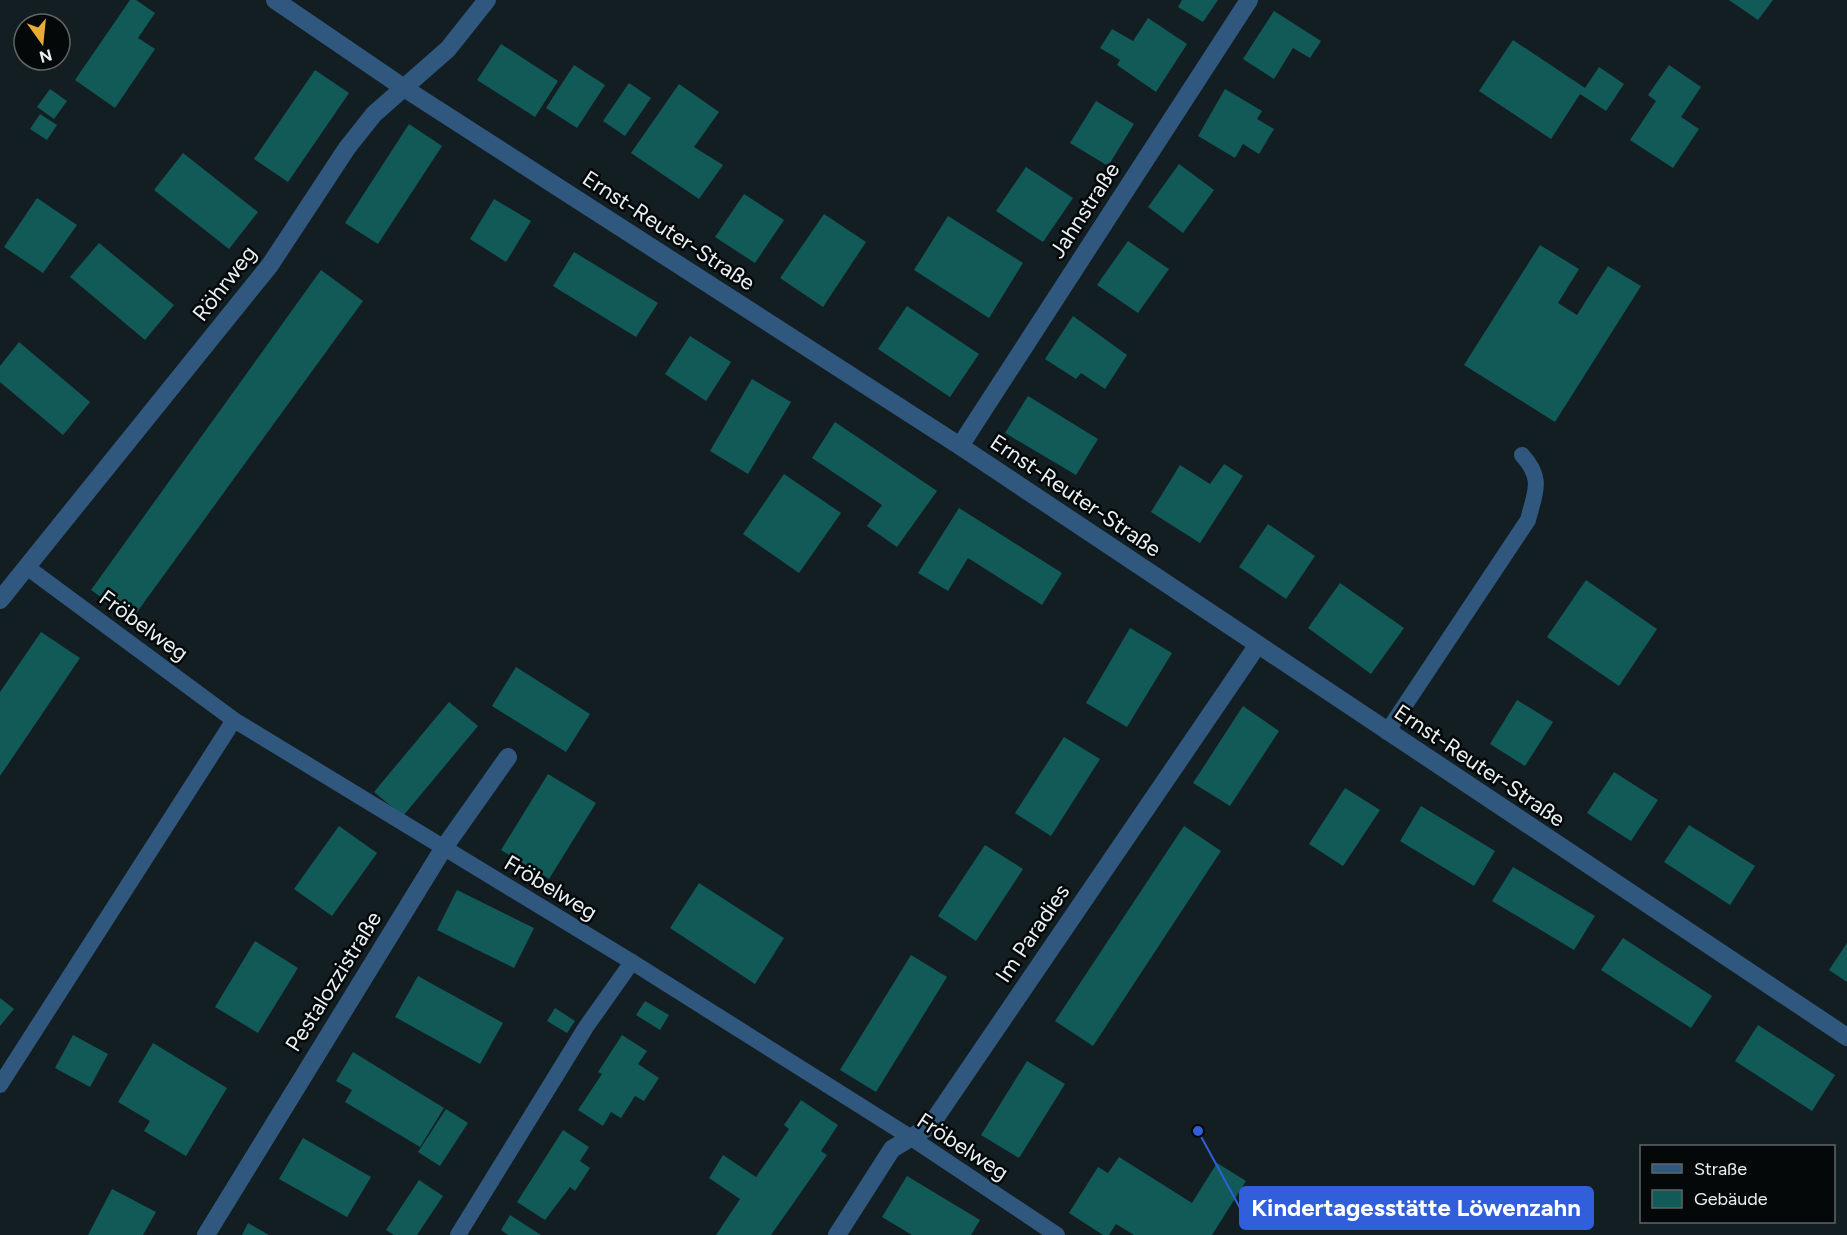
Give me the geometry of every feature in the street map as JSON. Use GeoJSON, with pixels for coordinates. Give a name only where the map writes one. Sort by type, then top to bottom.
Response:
{"type":"FeatureCollection","features":[{"type":"Feature","properties":{"kind":"street","name":"Ernst-Reuter-Straße"},"geometry":{"type":"LineString","coordinates":[[275,0],[404,88],[960,446],[1257,646],[1847,1036]]}},
{"type":"Feature","properties":{"kind":"street","name":"Röhrweg"},"geometry":{"type":"LineString","coordinates":[[0,600],[270,265],[347,148],[374,114],[448,49],[487,0]]}},
{"type":"Feature","properties":{"kind":"street","name":"Jahnstraße"},"geometry":{"type":"LineString","coordinates":[[960,446],[1249,0]]}},
{"type":"Feature","properties":{"kind":"street","name":"Im Paradies"},"geometry":{"type":"LineString","coordinates":[[837,1235],[891,1149],[930,1126],[1257,646]]}},
{"type":"Feature","properties":{"kind":"street","name":"Pestalozzistraße"},"geometry":{"type":"LineString","coordinates":[[206,1235],[443,849],[508,757]]}},
{"type":"Feature","properties":{"kind":"lane"},"geometry":{"type":"LineString","coordinates":[[1387,732],[1528,520],[1537,482],[1533,467],[1522,455]]}},
{"type":"Feature","properties":{"kind":"lane","name":"Fröbelweg"},"geometry":{"type":"LineString","coordinates":[[28,568],[234,720],[443,849],[633,962],[910,1137],[1057,1235]]}},
{"type":"Feature","properties":{"kind":"lane"},"geometry":{"type":"LineString","coordinates":[[0,1085],[234,720]]}},
{"type":"Feature","properties":{"kind":"lane"},"geometry":{"type":"LineString","coordinates":[[458,1235],[586,1027],[633,962]]}},
{"type":"Feature","properties":{"kind":"building"},"geometry":{"type":"Polygon","coordinates":[[[130,0],[136,0],[155,13],[138,38],[155,49],[115,108],[75,80],[130,0]]]}},
{"type":"Feature","properties":{"kind":"building"},"geometry":{"type":"Polygon","coordinates":[[[1182,0],[1218,0],[1203,22],[1178,7],[1182,0]]]}},
{"type":"Feature","properties":{"kind":"building"},"geometry":{"type":"Polygon","coordinates":[[[1729,0],[1773,0],[1758,20],[1729,0]]]}},
{"type":"Feature","properties":{"kind":"building"},"geometry":{"type":"Polygon","coordinates":[[[1274,11],[1321,41],[1310,58],[1293,48],[1274,79],[1243,59],[1274,11]]]}},
{"type":"Feature","properties":{"kind":"building"},"geometry":{"type":"Polygon","coordinates":[[[1148,18],[1187,44],[1156,92],[1117,65],[1120,60],[1100,48],[1112,29],[1133,41],[1148,18]]]}},
{"type":"Feature","properties":{"kind":"building"},"geometry":{"type":"Polygon","coordinates":[[[1513,40],[1585,88],[1599,67],[1624,84],[1606,111],[1580,94],[1551,139],[1479,91],[1513,40]]]}},
{"type":"Feature","properties":{"kind":"building"},"geometry":{"type":"Polygon","coordinates":[[[501,44],[558,81],[535,117],[477,80],[501,44]]]}},
{"type":"Feature","properties":{"kind":"building"},"geometry":{"type":"Polygon","coordinates":[[[574,65],[605,85],[577,128],[546,108],[574,65]]]}},
{"type":"Feature","properties":{"kind":"building"},"geometry":{"type":"Polygon","coordinates":[[[1669,65],[1701,87],[1681,117],[1699,129],[1673,168],[1630,140],[1656,101],[1648,95],[1669,65]]]}},
{"type":"Feature","properties":{"kind":"building"},"geometry":{"type":"Polygon","coordinates":[[[315,70],[349,93],[288,182],[254,159],[315,70]]]}},
{"type":"Feature","properties":{"kind":"building"},"geometry":{"type":"Polygon","coordinates":[[[629,83],[651,98],[625,136],[603,121],[629,83]]]}},
{"type":"Feature","properties":{"kind":"building"},"geometry":{"type":"Polygon","coordinates":[[[679,84],[719,112],[694,147],[723,165],[699,199],[631,153],[679,84]]]}},
{"type":"Feature","properties":{"kind":"building"},"geometry":{"type":"Polygon","coordinates":[[[50,89],[67,101],[54,119],[37,107],[50,89]]]}},
{"type":"Feature","properties":{"kind":"building"},"geometry":{"type":"Polygon","coordinates":[[[1225,89],[1262,111],[1257,119],[1274,129],[1259,154],[1243,144],[1235,158],[1198,136],[1225,89]]]}},
{"type":"Feature","properties":{"kind":"building"},"geometry":{"type":"Polygon","coordinates":[[[1096,101],[1134,124],[1108,166],[1070,143],[1096,101]]]}},
{"type":"Feature","properties":{"kind":"building"},"geometry":{"type":"Polygon","coordinates":[[[40,114],[57,125],[47,140],[30,129],[40,114]]]}},
{"type":"Feature","properties":{"kind":"building"},"geometry":{"type":"Polygon","coordinates":[[[409,124],[442,146],[378,244],[345,223],[409,124]]]}},
{"type":"Feature","properties":{"kind":"building"},"geometry":{"type":"Polygon","coordinates":[[[183,153],[258,212],[229,249],[154,190],[183,153]]]}},
{"type":"Feature","properties":{"kind":"building"},"geometry":{"type":"Polygon","coordinates":[[[1179,164],[1214,190],[1183,233],[1148,207],[1179,164]]]}},
{"type":"Feature","properties":{"kind":"building"},"geometry":{"type":"Polygon","coordinates":[[[1026,167],[1073,198],[1043,242],[996,211],[1026,167]]]}},
{"type":"Feature","properties":{"kind":"building"},"geometry":{"type":"Polygon","coordinates":[[[744,194],[784,220],[755,263],[715,237],[744,194]]]}},
{"type":"Feature","properties":{"kind":"building"},"geometry":{"type":"Polygon","coordinates":[[[37,198],[77,225],[43,273],[4,247],[37,198]]]}},
{"type":"Feature","properties":{"kind":"building"},"geometry":{"type":"Polygon","coordinates":[[[494,199],[531,221],[506,262],[470,239],[494,199]]]}},
{"type":"Feature","properties":{"kind":"building"},"geometry":{"type":"Polygon","coordinates":[[[824,214],[866,242],[823,307],[780,278],[824,214]]]}},
{"type":"Feature","properties":{"kind":"building"},"geometry":{"type":"Polygon","coordinates":[[[948,216],[1023,263],[989,318],[914,270],[948,216]]]}},
{"type":"Feature","properties":{"kind":"building"},"geometry":{"type":"Polygon","coordinates":[[[1128,241],[1169,269],[1138,313],[1097,285],[1128,241]]]}},
{"type":"Feature","properties":{"kind":"building"},"geometry":{"type":"Polygon","coordinates":[[[99,243],[174,305],[145,340],[70,277],[99,243]]]}},
{"type":"Feature","properties":{"kind":"building"},"geometry":{"type":"Polygon","coordinates":[[[1540,245],[1579,269],[1558,303],[1577,315],[1608,266],[1641,286],[1555,422],[1464,365],[1540,245]]]}},
{"type":"Feature","properties":{"kind":"building"},"geometry":{"type":"Polygon","coordinates":[[[574,252],[658,303],[636,337],[553,286],[574,252]]]}},
{"type":"Feature","properties":{"kind":"building"},"geometry":{"type":"Polygon","coordinates":[[[321,270],[363,301],[132,619],[91,590],[321,270]]]}},
{"type":"Feature","properties":{"kind":"building"},"geometry":{"type":"Polygon","coordinates":[[[907,306],[979,354],[950,397],[878,349],[907,306]]]}},
{"type":"Feature","properties":{"kind":"building"},"geometry":{"type":"Polygon","coordinates":[[[1073,316],[1127,355],[1105,389],[1081,373],[1076,379],[1045,359],[1073,316]]]}},
{"type":"Feature","properties":{"kind":"building"},"geometry":{"type":"Polygon","coordinates":[[[690,336],[731,362],[706,401],[665,374],[690,336]]]}},
{"type":"Feature","properties":{"kind":"building"},"geometry":{"type":"Polygon","coordinates":[[[19,342],[90,402],[63,435],[0,382],[0,366],[19,342]]]}},
{"type":"Feature","properties":{"kind":"building"},"geometry":{"type":"Polygon","coordinates":[[[752,379],[791,402],[748,474],[710,451],[752,379]]]}},
{"type":"Feature","properties":{"kind":"building"},"geometry":{"type":"Polygon","coordinates":[[[1028,396],[1098,439],[1076,475],[1005,433],[1028,396]]]}},
{"type":"Feature","properties":{"kind":"building"},"geometry":{"type":"Polygon","coordinates":[[[835,422],[937,491],[897,547],[867,526],[882,505],[812,458],[835,422]]]}},
{"type":"Feature","properties":{"kind":"building"},"geometry":{"type":"Polygon","coordinates":[[[1224,464],[1243,476],[1200,543],[1151,512],[1180,465],[1210,484],[1224,464]]]}},
{"type":"Feature","properties":{"kind":"building"},"geometry":{"type":"Polygon","coordinates":[[[784,474],[841,513],[799,573],[743,534],[784,474]]]}},
{"type":"Feature","properties":{"kind":"building"},"geometry":{"type":"Polygon","coordinates":[[[959,508],[1062,573],[1042,605],[968,558],[948,591],[918,573],[959,508]]]}},
{"type":"Feature","properties":{"kind":"building"},"geometry":{"type":"Polygon","coordinates":[[[1268,524],[1315,556],[1286,599],[1239,567],[1268,524]]]}},
{"type":"Feature","properties":{"kind":"building"},"geometry":{"type":"Polygon","coordinates":[[[1586,580],[1657,629],[1619,686],[1547,637],[1586,580]]]}},
{"type":"Feature","properties":{"kind":"building"},"geometry":{"type":"Polygon","coordinates":[[[1340,583],[1404,628],[1371,674],[1308,628],[1340,583]]]}},
{"type":"Feature","properties":{"kind":"building"},"geometry":{"type":"Polygon","coordinates":[[[1130,628],[1172,653],[1127,727],[1086,703],[1130,628]]]}},
{"type":"Feature","properties":{"kind":"building"},"geometry":{"type":"Polygon","coordinates":[[[41,632],[80,658],[0,776],[0,692],[41,632]]]}},
{"type":"Feature","properties":{"kind":"building"},"geometry":{"type":"Polygon","coordinates":[[[516,667],[590,714],[566,752],[492,706],[516,667]]]}},
{"type":"Feature","properties":{"kind":"building"},"geometry":{"type":"Polygon","coordinates":[[[1517,700],[1553,722],[1525,766],[1490,744],[1517,700]]]}},
{"type":"Feature","properties":{"kind":"building"},"geometry":{"type":"Polygon","coordinates":[[[449,702],[478,726],[403,816],[374,792],[449,702]]]}},
{"type":"Feature","properties":{"kind":"building"},"geometry":{"type":"Polygon","coordinates":[[[1243,706],[1279,731],[1230,806],[1193,783],[1243,706]]]}},
{"type":"Feature","properties":{"kind":"building"},"geometry":{"type":"Polygon","coordinates":[[[1064,737],[1100,759],[1051,836],[1015,813],[1064,737]]]}},
{"type":"Feature","properties":{"kind":"building"},"geometry":{"type":"Polygon","coordinates":[[[1614,772],[1658,800],[1631,841],[1587,813],[1614,772]]]}},
{"type":"Feature","properties":{"kind":"building"},"geometry":{"type":"Polygon","coordinates":[[[548,774],[596,803],[549,879],[501,850],[548,774]]]}},
{"type":"Feature","properties":{"kind":"building"},"geometry":{"type":"Polygon","coordinates":[[[1345,788],[1380,810],[1343,866],[1309,844],[1345,788]]]}},
{"type":"Feature","properties":{"kind":"building"},"geometry":{"type":"Polygon","coordinates":[[[1421,806],[1495,851],[1474,886],[1400,841],[1421,806]]]}},
{"type":"Feature","properties":{"kind":"building"},"geometry":{"type":"Polygon","coordinates":[[[1689,825],[1755,866],[1730,905],[1664,862],[1689,825]]]}},
{"type":"Feature","properties":{"kind":"building"},"geometry":{"type":"Polygon","coordinates":[[[339,826],[377,853],[332,916],[294,889],[339,826]]]}},
{"type":"Feature","properties":{"kind":"building"},"geometry":{"type":"Polygon","coordinates":[[[1184,826],[1221,851],[1093,1046],[1055,1021],[1184,826]]]}},
{"type":"Feature","properties":{"kind":"building"},"geometry":{"type":"Polygon","coordinates":[[[985,845],[1023,869],[976,941],[938,916],[985,845]]]}},
{"type":"Feature","properties":{"kind":"building"},"geometry":{"type":"Polygon","coordinates":[[[1513,867],[1595,916],[1574,950],[1492,901],[1513,867]]]}},
{"type":"Feature","properties":{"kind":"building"},"geometry":{"type":"Polygon","coordinates":[[[699,883],[784,938],[755,984],[670,928],[699,883]]]}},
{"type":"Feature","properties":{"kind":"building"},"geometry":{"type":"Polygon","coordinates":[[[457,890],[534,928],[514,968],[437,930],[457,890]]]}},
{"type":"Feature","properties":{"kind":"building"},"geometry":{"type":"Polygon","coordinates":[[[1623,938],[1712,996],[1691,1028],[1601,970],[1623,938]]]}},
{"type":"Feature","properties":{"kind":"building"},"geometry":{"type":"Polygon","coordinates":[[[255,941],[298,968],[258,1033],[215,1007],[255,941]]]}},
{"type":"Feature","properties":{"kind":"building"},"geometry":{"type":"Polygon","coordinates":[[[1847,943],[1847,982],[1829,970],[1847,943]]]}},
{"type":"Feature","properties":{"kind":"building"},"geometry":{"type":"Polygon","coordinates":[[[911,955],[947,977],[876,1092],[840,1070],[911,955]]]}},
{"type":"Feature","properties":{"kind":"building"},"geometry":{"type":"Polygon","coordinates":[[[418,976],[503,1023],[480,1064],[395,1017],[418,976]]]}},
{"type":"Feature","properties":{"kind":"building"},"geometry":{"type":"Polygon","coordinates":[[[0,998],[14,1009],[0,1026],[0,998]]]}},
{"type":"Feature","properties":{"kind":"building"},"geometry":{"type":"Polygon","coordinates":[[[645,1001],[669,1015],[660,1030],[636,1015],[645,1001]]]}},
{"type":"Feature","properties":{"kind":"building"},"geometry":{"type":"Polygon","coordinates":[[[555,1008],[575,1021],[567,1033],[547,1021],[555,1008]]]}},
{"type":"Feature","properties":{"kind":"building"},"geometry":{"type":"Polygon","coordinates":[[[1758,1025],[1835,1075],[1812,1111],[1735,1061],[1758,1025]]]}},
{"type":"Feature","properties":{"kind":"building"},"geometry":{"type":"Polygon","coordinates":[[[73,1035],[108,1054],[90,1087],[55,1068],[73,1035]]]}},
{"type":"Feature","properties":{"kind":"building"},"geometry":{"type":"Polygon","coordinates":[[[622,1035],[647,1051],[638,1064],[659,1078],[644,1101],[635,1096],[621,1118],[611,1112],[603,1126],[578,1110],[602,1074],[598,1072],[622,1035]]]}},
{"type":"Feature","properties":{"kind":"building"},"geometry":{"type":"Polygon","coordinates":[[[153,1043],[227,1088],[186,1156],[144,1131],[150,1121],[118,1102],[153,1043]]]}},
{"type":"Feature","properties":{"kind":"building"},"geometry":{"type":"Polygon","coordinates":[[[353,1052],[444,1108],[420,1147],[345,1102],[352,1090],[336,1081],[353,1052]]]}},
{"type":"Feature","properties":{"kind":"building"},"geometry":{"type":"Polygon","coordinates":[[[1027,1061],[1065,1084],[1019,1158],[981,1135],[1027,1061]]]}},
{"type":"Feature","properties":{"kind":"building"},"geometry":{"type":"Polygon","coordinates":[[[801,1100],[838,1125],[821,1151],[827,1155],[771,1235],[716,1235],[740,1199],[709,1178],[723,1155],[756,1177],[789,1129],[784,1125],[801,1100]]]}},
{"type":"Feature","properties":{"kind":"building"},"geometry":{"type":"Polygon","coordinates":[[[446,1109],[468,1123],[440,1166],[418,1152],[446,1109]]]}},
{"type":"Feature","properties":{"kind":"building"},"geometry":{"type":"Polygon","coordinates":[[[563,1130],[589,1147],[580,1161],[590,1168],[575,1191],[570,1187],[545,1220],[517,1202],[563,1130]]]}},
{"type":"Feature","properties":{"kind":"building"},"geometry":{"type":"Polygon","coordinates":[[[303,1138],[371,1177],[347,1217],[279,1179],[303,1138]]]}},
{"type":"Feature","properties":{"kind":"building"},"geometry":{"type":"Polygon","coordinates":[[[1119,1157],[1192,1203],[1217,1163],[1246,1181],[1212,1235],[1134,1235],[1116,1224],[1109,1235],[1103,1235],[1069,1213],[1098,1167],[1108,1173],[1119,1157]]]}},
{"type":"Feature","properties":{"kind":"building"},"geometry":{"type":"Polygon","coordinates":[[[907,1176],[980,1220],[971,1235],[912,1235],[882,1217],[907,1176]]]}},
{"type":"Feature","properties":{"kind":"building"},"geometry":{"type":"Polygon","coordinates":[[[419,1180],[443,1196],[417,1235],[394,1235],[386,1230],[419,1180]]]}},
{"type":"Feature","properties":{"kind":"building"},"geometry":{"type":"Polygon","coordinates":[[[112,1189],[156,1212],[143,1235],[88,1235],[112,1189]]]}},
{"type":"Feature","properties":{"kind":"building"},"geometry":{"type":"Polygon","coordinates":[[[510,1215],[541,1235],[508,1235],[501,1230],[510,1215]]]}},
{"type":"Feature","properties":{"kind":"building"},"geometry":{"type":"Polygon","coordinates":[[[248,1223],[269,1235],[242,1235],[248,1223]]]}},
{"type":"Feature","properties":{"kind":"place","name":"Kindertagesstätte Löwenzahn"},"geometry":{"type":"Point","coordinates":[1198,1131]}}]}
